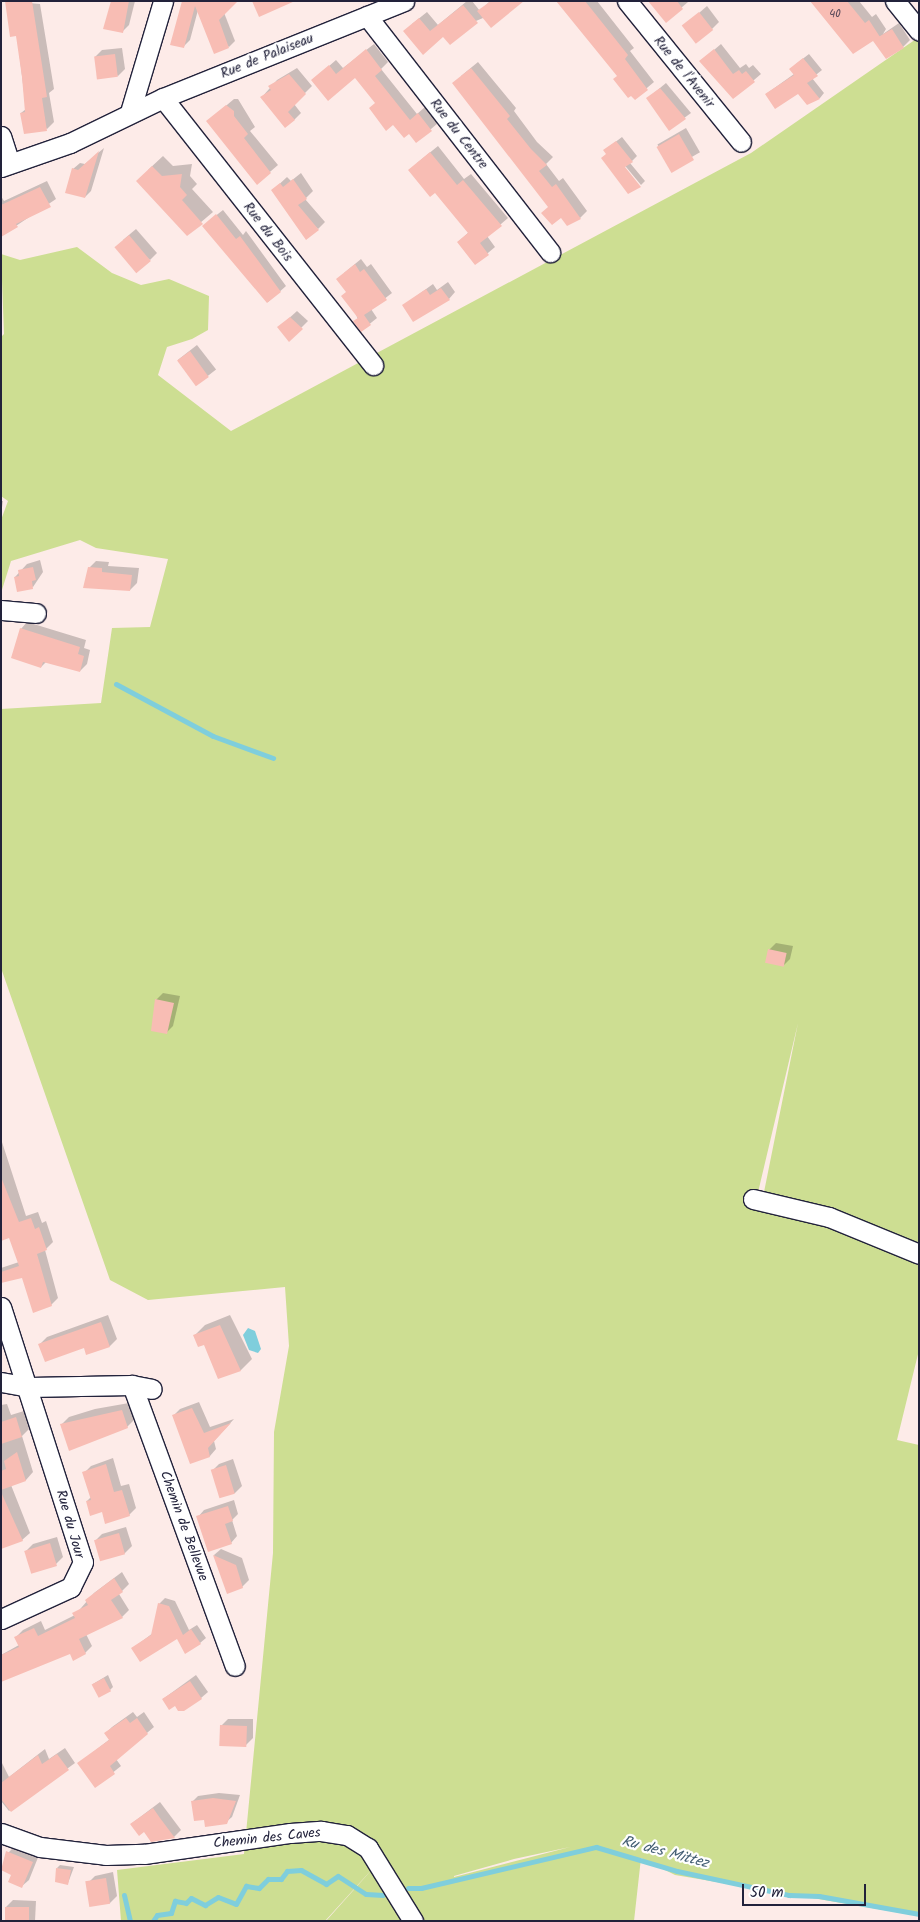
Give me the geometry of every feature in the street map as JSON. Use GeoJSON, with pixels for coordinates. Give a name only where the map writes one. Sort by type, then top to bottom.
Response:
{"type":"FeatureCollection","features":[{"type":"Feature","properties":{"kind":"street"},"geometry":{"type":"LineString","coordinates":[[130,112],[163,1]]}},
{"type":"Feature","properties":{"kind":"street","name":"Rue de Palaiseau"},"geometry":{"type":"LineString","coordinates":[[6,166],[70,143],[130,112],[404,1]]}},
{"type":"Feature","properties":{"kind":"street","name":"Rue de l'Avenir"},"geometry":{"type":"LineString","coordinates":[[627,1],[741,142]]}},
{"type":"Feature","properties":{"kind":"street"},"geometry":{"type":"LineString","coordinates":[[895,1],[919,31]]}},
{"type":"Feature","properties":{"kind":"street","name":"Rue du Centre"},"geometry":{"type":"LineString","coordinates":[[367,16],[550,252]]}},
{"type":"Feature","properties":{"kind":"street","name":"Rue du Bois"},"geometry":{"type":"LineString","coordinates":[[163,98],[373,365]]}},
{"type":"Feature","properties":{"kind":"street"},"geometry":{"type":"LineString","coordinates":[[1,136],[6,166]]}},
{"type":"Feature","properties":{"kind":"street"},"geometry":{"type":"LineString","coordinates":[[1,610],[36,613]]}},
{"type":"Feature","properties":{"kind":"street"},"geometry":{"type":"LineString","coordinates":[[753,1198],[829,1217],[919,1254]]}},
{"type":"Feature","properties":{"kind":"street","name":"Rue du Jour"},"geometry":{"type":"LineString","coordinates":[[1,1307],[29,1386],[83,1562],[71,1587],[1,1619]]}},
{"type":"Feature","properties":{"kind":"street"},"geometry":{"type":"LineString","coordinates":[[1,1382],[29,1386],[132,1385],[152,1389]]}},
{"type":"Feature","properties":{"kind":"street","name":"Chemin de Bellevue"},"geometry":{"type":"LineString","coordinates":[[132,1385],[235,1666]]}},
{"type":"Feature","properties":{"kind":"street","name":"Chemin des Caves"},"geometry":{"type":"LineString","coordinates":[[1,1833],[40,1847],[106,1855],[144,1854],[290,1833],[321,1831],[347,1835],[368,1848],[413,1921]]}},
{"type":"Feature","properties":{"kind":"green space"},"geometry":{"type":"Polygon","coordinates":[[[919,37],[919,1247],[763,1197],[798,1023],[756,1201],[919,1260],[919,1350],[897,1440],[919,1445],[919,1916],[675,1875],[641,1858],[634,1921],[326,1921],[384,1856],[325,1921],[121,1921],[117,1870],[244,1854],[273,1553],[274,1432],[289,1346],[285,1287],[148,1300],[110,1280],[1,968],[1,709],[101,703],[112,628],[150,627],[168,559],[96,548],[80,540],[11,561],[1,593],[1,520],[8,501],[1,496],[1,337],[4,334],[1,254],[20,260],[77,247],[112,273],[141,285],[169,279],[209,296],[208,330],[192,339],[167,347],[158,375],[231,431],[751,153],[919,37]],[[570,1847],[514,1859],[454,1877],[570,1847]]]}},
{"type":"Feature","properties":{"kind":"water"},"geometry":{"type":"Polygon","coordinates":[[[248,1328],[255,1331],[261,1349],[258,1353],[249,1350],[243,1335],[248,1328]]]}},
{"type":"Feature","properties":{"kind":"building"},"geometry":{"type":"Polygon","coordinates":[[[5,1],[32,1],[47,97],[42,98],[47,131],[24,134],[20,113],[25,112],[22,77],[16,36],[10,37],[5,1]]]}},
{"type":"Feature","properties":{"kind":"building"},"geometry":{"type":"Polygon","coordinates":[[[111,1],[129,1],[123,33],[103,29],[111,1]]]}},
{"type":"Feature","properties":{"kind":"building"},"geometry":{"type":"Polygon","coordinates":[[[182,1],[238,1],[219,20],[229,48],[214,54],[195,6],[184,48],[170,45],[182,1]]]}},
{"type":"Feature","properties":{"kind":"building"},"geometry":{"type":"Polygon","coordinates":[[[252,1],[295,1],[259,17],[252,1]]]}},
{"type":"Feature","properties":{"kind":"building"},"geometry":{"type":"Polygon","coordinates":[[[491,1],[524,1],[491,28],[477,11],[491,1]]]}},
{"type":"Feature","properties":{"kind":"building"},"geometry":{"type":"Polygon","coordinates":[[[556,1],[585,1],[628,55],[625,59],[648,90],[635,100],[631,96],[628,98],[613,79],[617,76],[556,1]]]}},
{"type":"Feature","properties":{"kind":"building"},"geometry":{"type":"Polygon","coordinates":[[[648,1],[677,1],[683,9],[666,23],[648,1]]]}},
{"type":"Feature","properties":{"kind":"building"},"geometry":{"type":"Polygon","coordinates":[[[810,1],[847,1],[865,23],[869,20],[880,36],[892,29],[904,48],[886,59],[873,41],[853,54],[810,1]]]}},
{"type":"Feature","properties":{"kind":"building"},"geometry":{"type":"Polygon","coordinates":[[[463,5],[478,23],[450,45],[443,37],[423,55],[403,31],[419,18],[430,31],[463,5]]]}},
{"type":"Feature","properties":{"kind":"building"},"geometry":{"type":"Polygon","coordinates":[[[699,12],[713,30],[696,44],[682,26],[699,12]]]}},
{"type":"Feature","properties":{"kind":"building"},"geometry":{"type":"Polygon","coordinates":[[[366,49],[382,70],[375,76],[410,120],[418,113],[432,131],[416,143],[409,134],[404,138],[393,125],[386,131],[369,108],[375,103],[355,78],[328,101],[311,80],[329,65],[336,74],[366,49]]]}},
{"type":"Feature","properties":{"kind":"building"},"geometry":{"type":"Polygon","coordinates":[[[714,49],[733,74],[739,70],[742,74],[746,71],[755,82],[733,99],[699,61],[714,49]]]}},
{"type":"Feature","properties":{"kind":"building"},"geometry":{"type":"Polygon","coordinates":[[[115,54],[118,77],[97,79],[94,57],[115,54]]]}},
{"type":"Feature","properties":{"kind":"building"},"geometry":{"type":"Polygon","coordinates":[[[803,58],[818,76],[807,83],[820,99],[807,105],[798,94],[775,109],[765,94],[794,75],[789,69],[803,58]]]}},
{"type":"Feature","properties":{"kind":"building"},"geometry":{"type":"Polygon","coordinates":[[[471,68],[510,116],[507,119],[531,149],[547,165],[539,171],[552,187],[556,184],[581,219],[567,226],[561,218],[552,225],[541,213],[548,207],[452,83],[471,68]]]}},
{"type":"Feature","properties":{"kind":"building"},"geometry":{"type":"Polygon","coordinates":[[[289,74],[306,94],[288,112],[295,120],[285,128],[260,97],[271,90],[268,86],[289,74]]]}},
{"type":"Feature","properties":{"kind":"building"},"geometry":{"type":"Polygon","coordinates":[[[660,88],[686,119],[669,131],[646,98],[660,88]]]}},
{"type":"Feature","properties":{"kind":"building"},"geometry":{"type":"Polygon","coordinates":[[[226,105],[234,111],[234,116],[248,134],[244,138],[271,173],[257,185],[206,121],[226,105]]]}},
{"type":"Feature","properties":{"kind":"building"},"geometry":{"type":"Polygon","coordinates":[[[679,134],[694,160],[671,173],[656,147],[679,134]]]}},
{"type":"Feature","properties":{"kind":"building"},"geometry":{"type":"Polygon","coordinates":[[[616,141],[633,162],[625,167],[641,187],[628,194],[601,158],[606,154],[603,150],[616,141]]]}},
{"type":"Feature","properties":{"kind":"building"},"geometry":{"type":"Polygon","coordinates":[[[99,151],[85,198],[65,193],[72,168],[78,170],[99,151]]]}},
{"type":"Feature","properties":{"kind":"building"},"geometry":{"type":"Polygon","coordinates":[[[430,152],[457,185],[463,180],[502,226],[480,243],[489,255],[475,265],[457,242],[468,233],[435,193],[430,197],[408,170],[430,152]]]}},
{"type":"Feature","properties":{"kind":"building"},"geometry":{"type":"Polygon","coordinates":[[[152,166],[162,176],[182,174],[180,187],[187,195],[182,200],[203,224],[187,236],[136,181],[152,166]]]}},
{"type":"Feature","properties":{"kind":"building"},"geometry":{"type":"Polygon","coordinates":[[[293,179],[307,199],[298,205],[319,230],[306,240],[271,190],[280,183],[283,187],[293,179]]]}},
{"type":"Feature","properties":{"kind":"building"},"geometry":{"type":"Polygon","coordinates":[[[40,187],[51,207],[16,224],[18,227],[1,237],[1,205],[40,187]]]}},
{"type":"Feature","properties":{"kind":"building"},"geometry":{"type":"Polygon","coordinates":[[[216,214],[236,239],[240,236],[281,292],[267,303],[202,226],[216,214]]]}},
{"type":"Feature","properties":{"kind":"building"},"geometry":{"type":"Polygon","coordinates":[[[129,235],[151,261],[136,273],[114,247],[129,235]]]}},
{"type":"Feature","properties":{"kind":"building"},"geometry":{"type":"Polygon","coordinates":[[[355,264],[360,272],[364,269],[387,300],[364,315],[371,325],[361,332],[353,321],[358,318],[341,296],[346,292],[336,279],[355,264]]]}},
{"type":"Feature","properties":{"kind":"building"},"geometry":{"type":"Polygon","coordinates":[[[441,288],[450,300],[413,322],[402,305],[426,289],[430,295],[441,288]]]}},
{"type":"Feature","properties":{"kind":"building"},"geometry":{"type":"Polygon","coordinates":[[[290,317],[303,329],[289,342],[277,327],[290,317]]]}},
{"type":"Feature","properties":{"kind":"building"},"geometry":{"type":"Polygon","coordinates":[[[190,351],[209,377],[196,386],[177,360],[190,351]]]}},
{"type":"Feature","properties":{"kind":"building"},"geometry":{"type":"Polygon","coordinates":[[[33,567],[36,580],[32,581],[33,589],[17,592],[14,577],[19,576],[18,570],[33,567]]]}},
{"type":"Feature","properties":{"kind":"building"},"geometry":{"type":"Polygon","coordinates":[[[88,567],[102,568],[102,572],[132,575],[130,591],[83,588],[88,567]]]}},
{"type":"Feature","properties":{"kind":"building"},"geometry":{"type":"Polygon","coordinates":[[[20,628],[80,647],[78,654],[84,656],[80,672],[43,662],[41,668],[11,658],[20,628]]]}},
{"type":"Feature","properties":{"kind":"building"},"geometry":{"type":"Polygon","coordinates":[[[768,949],[787,953],[784,967],[765,963],[768,949]]]}},
{"type":"Feature","properties":{"kind":"building"},"geometry":{"type":"Polygon","coordinates":[[[155,999],[174,1003],[167,1034],[151,1031],[155,999]]]}},
{"type":"Feature","properties":{"kind":"building"},"geometry":{"type":"Polygon","coordinates":[[[1,1177],[19,1222],[31,1218],[35,1229],[39,1227],[47,1250],[37,1254],[52,1306],[33,1313],[22,1278],[1,1283],[1,1272],[19,1266],[9,1238],[1,1241],[1,1177]]]}},
{"type":"Feature","properties":{"kind":"building"},"geometry":{"type":"Polygon","coordinates":[[[101,1322],[110,1347],[86,1355],[84,1348],[45,1362],[38,1344],[101,1322]]]}},
{"type":"Feature","properties":{"kind":"building"},"geometry":{"type":"Polygon","coordinates":[[[220,1325],[241,1371],[218,1379],[204,1345],[198,1347],[193,1335],[220,1325]]]}},
{"type":"Feature","properties":{"kind":"building"},"geometry":{"type":"Polygon","coordinates":[[[192,1408],[204,1433],[231,1423],[208,1448],[210,1457],[190,1464],[172,1415],[192,1408]]]}},
{"type":"Feature","properties":{"kind":"building"},"geometry":{"type":"Polygon","coordinates":[[[122,1410],[128,1428],[69,1451],[60,1424],[122,1410]]]}},
{"type":"Feature","properties":{"kind":"building"},"geometry":{"type":"Polygon","coordinates":[[[16,1417],[22,1437],[1,1444],[1,1422],[16,1417]]]}},
{"type":"Feature","properties":{"kind":"building"},"geometry":{"type":"Polygon","coordinates":[[[17,1452],[26,1481],[1,1490],[1,1471],[6,1469],[4,1461],[17,1452]]]}},
{"type":"Feature","properties":{"kind":"building"},"geometry":{"type":"Polygon","coordinates":[[[106,1464],[114,1492],[122,1490],[130,1516],[105,1524],[102,1512],[90,1516],[86,1501],[91,1500],[82,1472],[106,1464]]]}},
{"type":"Feature","properties":{"kind":"building"},"geometry":{"type":"Polygon","coordinates":[[[226,1465],[235,1494],[219,1498],[211,1470],[226,1465]]]}},
{"type":"Feature","properties":{"kind":"building"},"geometry":{"type":"Polygon","coordinates":[[[1,1492],[23,1541],[1,1549],[1,1492]]]}},
{"type":"Feature","properties":{"kind":"building"},"geometry":{"type":"Polygon","coordinates":[[[228,1506],[233,1521],[225,1524],[232,1544],[208,1552],[196,1516],[228,1506]]]}},
{"type":"Feature","properties":{"kind":"building"},"geometry":{"type":"Polygon","coordinates":[[[119,1533],[125,1554],[100,1561],[94,1540],[119,1533]]]}},
{"type":"Feature","properties":{"kind":"building"},"geometry":{"type":"Polygon","coordinates":[[[50,1543],[57,1566],[31,1574],[24,1551],[50,1543]]]}},
{"type":"Feature","properties":{"kind":"building"},"geometry":{"type":"Polygon","coordinates":[[[213,1555],[236,1565],[243,1588],[227,1594],[213,1555]]]}},
{"type":"Feature","properties":{"kind":"building"},"geometry":{"type":"Polygon","coordinates":[[[114,1578],[123,1592],[111,1600],[123,1618],[79,1639],[86,1654],[73,1661],[70,1654],[1,1682],[1,1655],[19,1647],[14,1637],[34,1628],[38,1636],[75,1618],[72,1613],[88,1605],[85,1600],[114,1578]]]}},
{"type":"Feature","properties":{"kind":"building"},"geometry":{"type":"Polygon","coordinates":[[[158,1603],[169,1606],[183,1635],[191,1629],[201,1644],[185,1654],[177,1639],[140,1662],[131,1648],[151,1635],[158,1603]]]}},
{"type":"Feature","properties":{"kind":"building"},"geometry":{"type":"Polygon","coordinates":[[[104,1678],[111,1691],[99,1698],[92,1685],[104,1678]]]}},
{"type":"Feature","properties":{"kind":"building"},"geometry":{"type":"Polygon","coordinates":[[[190,1681],[202,1699],[184,1711],[178,1711],[175,1706],[169,1710],[162,1699],[190,1681]]]}},
{"type":"Feature","properties":{"kind":"building"},"geometry":{"type":"Polygon","coordinates":[[[126,1718],[130,1723],[137,1718],[148,1734],[110,1766],[115,1774],[95,1788],[77,1763],[109,1740],[104,1733],[126,1718]]]}},
{"type":"Feature","properties":{"kind":"building"},"geometry":{"type":"Polygon","coordinates":[[[220,1725],[247,1726],[246,1747],[219,1746],[220,1725]]]}},
{"type":"Feature","properties":{"kind":"building"},"geometry":{"type":"Polygon","coordinates":[[[57,1754],[69,1770],[11,1812],[1,1799],[1,1783],[38,1755],[42,1764],[57,1754]]]}},
{"type":"Feature","properties":{"kind":"building"},"geometry":{"type":"Polygon","coordinates":[[[213,1798],[236,1801],[227,1824],[205,1827],[204,1820],[194,1821],[191,1801],[213,1798]]]}},
{"type":"Feature","properties":{"kind":"building"},"geometry":{"type":"Polygon","coordinates":[[[153,1808],[175,1838],[151,1842],[144,1832],[139,1836],[130,1824],[153,1808]]]}},
{"type":"Feature","properties":{"kind":"building"},"geometry":{"type":"Polygon","coordinates":[[[6,1851],[33,1862],[22,1888],[8,1882],[11,1875],[1,1870],[6,1851]]]}},
{"type":"Feature","properties":{"kind":"building"},"geometry":{"type":"Polygon","coordinates":[[[56,1868],[71,1870],[68,1885],[55,1882],[56,1868]]]}},
{"type":"Feature","properties":{"kind":"building"},"geometry":{"type":"Polygon","coordinates":[[[106,1878],[110,1904],[89,1907],[85,1881],[106,1878]]]}},
{"type":"Feature","properties":{"kind":"building"},"geometry":{"type":"Polygon","coordinates":[[[5,1907],[29,1907],[29,1921],[5,1921],[5,1907]]]}},
{"type":"Feature","properties":{"kind":"waterway"},"geometry":{"type":"LineString","coordinates":[[116,684],[213,736],[273,758]]}},
{"type":"Feature","properties":{"kind":"waterway","name":"Ru des Mittez"},"geometry":{"type":"LineString","coordinates":[[408,1888],[421,1888],[596,1847],[677,1871],[789,1895],[819,1896],[919,1914]]}},
{"type":"Feature","properties":{"kind":"waterway","name":"Ru des Mittez"},"geometry":{"type":"LineString","coordinates":[[153,1921],[157,1915],[171,1913],[175,1901],[186,1903],[191,1898],[205,1905],[218,1897],[236,1904],[246,1886],[259,1888],[268,1879],[281,1879],[287,1871],[301,1870],[326,1884],[338,1876],[366,1894],[383,1895]]}},
{"type":"Feature","properties":{"kind":"waterway"},"geometry":{"type":"LineString","coordinates":[[124,1895],[130,1921]]}}]}
